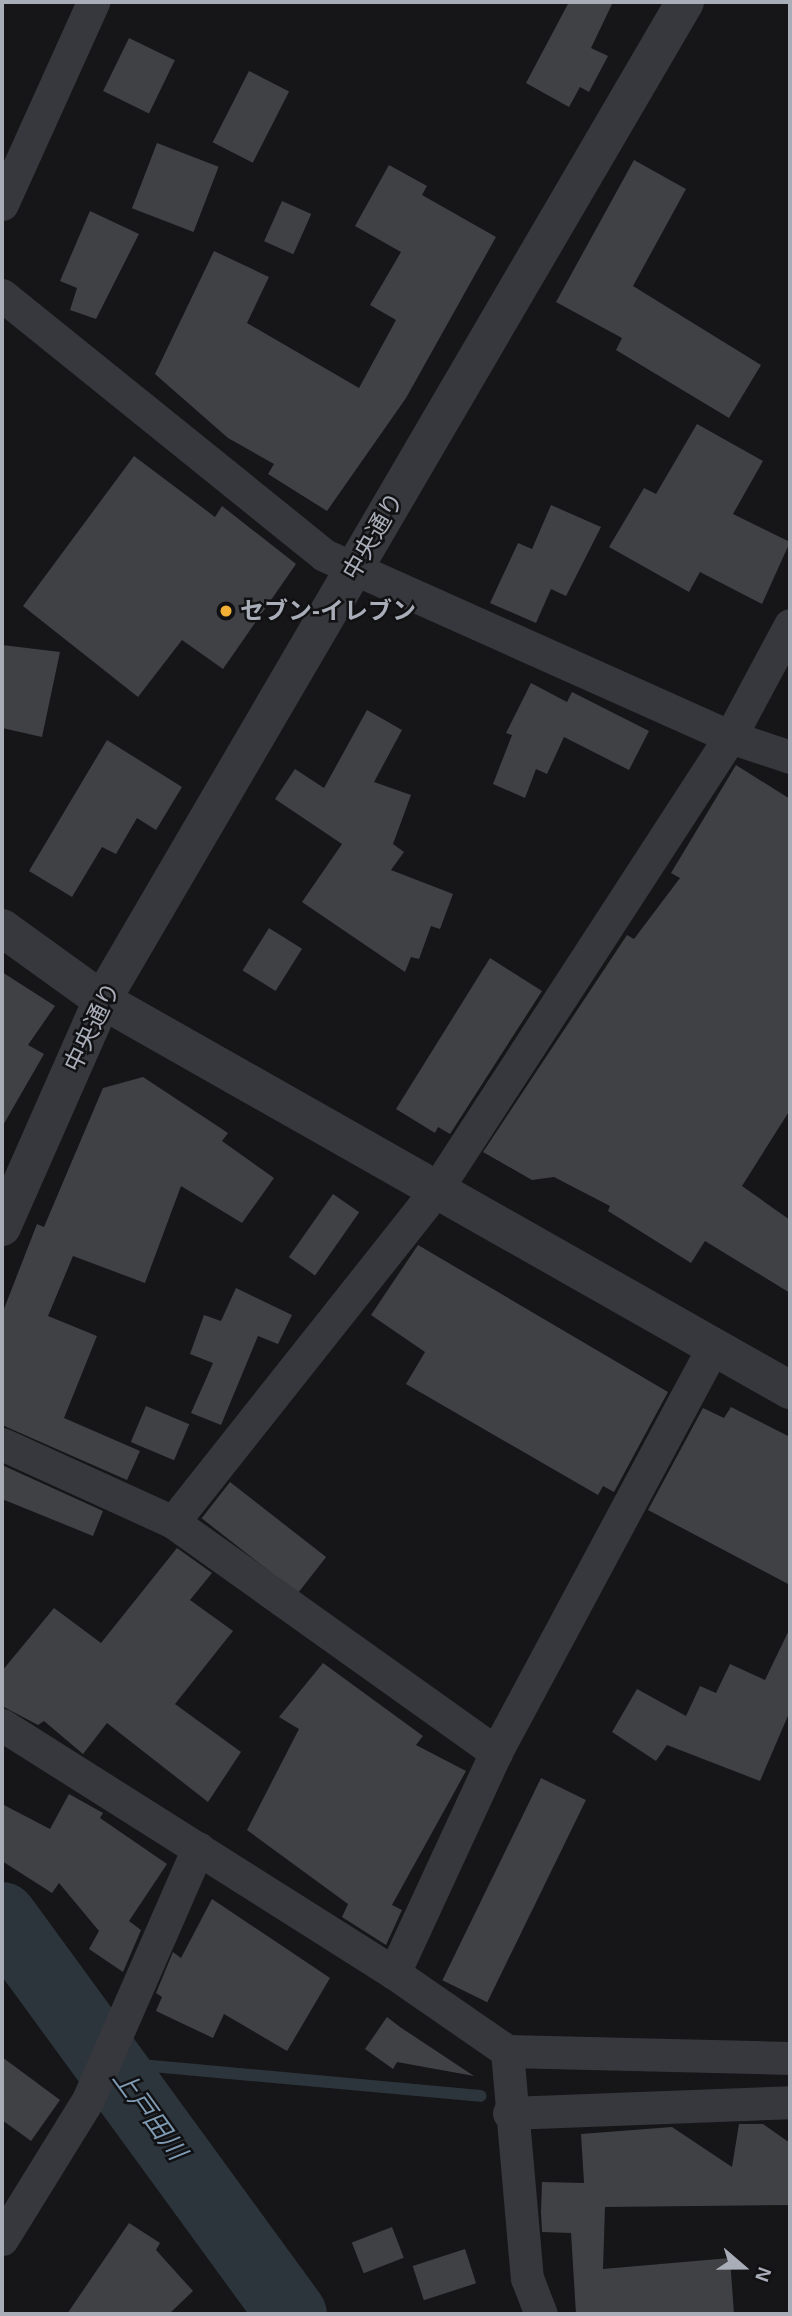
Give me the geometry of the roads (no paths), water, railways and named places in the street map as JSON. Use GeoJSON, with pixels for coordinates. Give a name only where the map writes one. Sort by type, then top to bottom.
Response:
{"type":"FeatureCollection","features":[{"type":"Feature","properties":{"kind":"street"},"geometry":{"type":"LineString","coordinates":[[2,204],[93,2]]}},
{"type":"Feature","properties":{"kind":"street","name":"中央通り"},"geometry":{"type":"LineString","coordinates":[[2,1227],[102,1000],[685,2]]}},
{"type":"Feature","properties":{"kind":"street"},"geometry":{"type":"LineString","coordinates":[[2,295],[324,555],[730,737],[790,757]]}},
{"type":"Feature","properties":{"kind":"street"},"geometry":{"type":"LineString","coordinates":[[173,1522],[434,1193],[730,737],[790,625]]}},
{"type":"Feature","properties":{"kind":"street"},"geometry":{"type":"LineString","coordinates":[[2,929],[102,1000],[434,1193],[790,1390]]}},
{"type":"Feature","properties":{"kind":"street"},"geometry":{"type":"LineString","coordinates":[[394,1973],[496,1752],[713,1348]]}},
{"type":"Feature","properties":{"kind":"street"},"geometry":{"type":"LineString","coordinates":[[2,1444],[173,1522],[496,1752]]}},
{"type":"Feature","properties":{"kind":"street"},"geometry":{"type":"LineString","coordinates":[[2,1725],[394,1973],[508,2051],[790,2058]]}},
{"type":"Feature","properties":{"kind":"street"},"geometry":{"type":"LineString","coordinates":[[2,2239],[94,2085],[198,1848]]}},
{"type":"Feature","properties":{"kind":"street"},"geometry":{"type":"LineString","coordinates":[[508,2051],[509,2113],[527,2278],[541,2314]]}},
{"type":"Feature","properties":{"kind":"street"},"geometry":{"type":"LineString","coordinates":[[509,2113],[781,2102],[790,2073]]}},
{"type":"Feature","properties":{"kind":"waterway","name":"上戸田川"},"geometry":{"type":"LineString","coordinates":[[2,1917],[292,2314]]}},
{"type":"Feature","properties":{"kind":"waterway"},"geometry":{"type":"LineString","coordinates":[[108,2062],[480,2096]]}},
{"type":"Feature","properties":{"kind":"place","name":"セブン-イレブン"},"geometry":{"type":"Point","coordinates":[226,611]}}]}
